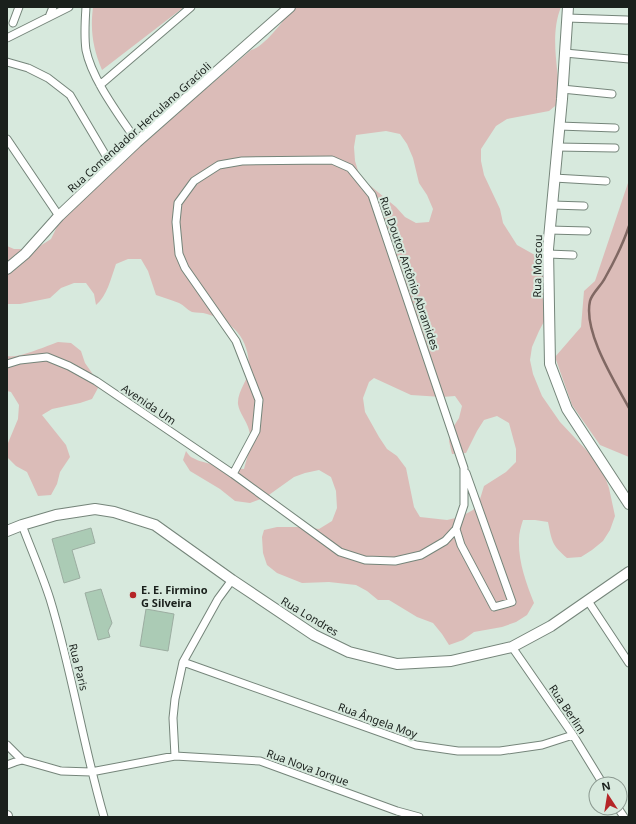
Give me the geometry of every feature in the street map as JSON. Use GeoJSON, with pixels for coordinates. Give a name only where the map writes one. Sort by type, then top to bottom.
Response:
{"type":"FeatureCollection","features":[{"type":"Feature","properties":{"kind":"street"},"geometry":{"type":"LineString","coordinates":[[12,23],[19,7]]}},
{"type":"Feature","properties":{"kind":"street"},"geometry":{"type":"LineString","coordinates":[[49,17],[53,7]]}},
{"type":"Feature","properties":{"kind":"street"},"geometry":{"type":"LineString","coordinates":[[7,38],[69,7]]}},
{"type":"Feature","properties":{"kind":"street"},"geometry":{"type":"LineString","coordinates":[[86,7],[84,31],[86,52],[94,75],[137,142]]}},
{"type":"Feature","properties":{"kind":"street"},"geometry":{"type":"LineString","coordinates":[[100,85],[191,7]]}},
{"type":"Feature","properties":{"kind":"street","name":"Rua Comendador Herculano Gracioli"},"geometry":{"type":"LineString","coordinates":[[7,269],[25,254],[59,216],[137,142],[290,7]]}},
{"type":"Feature","properties":{"kind":"street","name":"Rua Moscou"},"geometry":{"type":"LineString","coordinates":[[568,7],[549,230],[550,364],[567,409],[629,504]]}},
{"type":"Feature","properties":{"kind":"street"},"geometry":{"type":"LineString","coordinates":[[568,18],[627,20]]}},
{"type":"Feature","properties":{"kind":"street"},"geometry":{"type":"LineString","coordinates":[[565,53],[629,59]]}},
{"type":"Feature","properties":{"kind":"street"},"geometry":{"type":"LineString","coordinates":[[7,62],[28,68],[48,78],[70,95],[112,166]]}},
{"type":"Feature","properties":{"kind":"street"},"geometry":{"type":"LineString","coordinates":[[562,89],[612,94]]}},
{"type":"Feature","properties":{"kind":"street"},"geometry":{"type":"LineString","coordinates":[[559,126],[615,128]]}},
{"type":"Feature","properties":{"kind":"street"},"geometry":{"type":"LineString","coordinates":[[7,139],[59,216]]}},
{"type":"Feature","properties":{"kind":"street"},"geometry":{"type":"LineString","coordinates":[[557,147],[615,148]]}},
{"type":"Feature","properties":{"kind":"street","name":"Rua Doutor Antônio Abramides"},"geometry":{"type":"LineString","coordinates":[[233,474],[256,431],[259,400],[236,341],[185,268],[179,254],[176,222],[178,203],[194,180],[218,165],[242,161],[332,160],[350,168],[372,195],[464,468],[512,602],[494,607],[461,545],[456,529]]}},
{"type":"Feature","properties":{"kind":"street"},"geometry":{"type":"LineString","coordinates":[[554,178],[606,180]]}},
{"type":"Feature","properties":{"kind":"street"},"geometry":{"type":"LineString","coordinates":[[552,206],[584,206]]}},
{"type":"Feature","properties":{"kind":"street"},"geometry":{"type":"LineString","coordinates":[[549,230],[587,231]]}},
{"type":"Feature","properties":{"kind":"street"},"geometry":{"type":"LineString","coordinates":[[548,254],[573,255]]}},
{"type":"Feature","properties":{"kind":"street","name":"Avenida Um"},"geometry":{"type":"LineString","coordinates":[[7,364],[20,360],[47,358],[69,366],[96,381],[233,474],[268,500]]}},
{"type":"Feature","properties":{"kind":"street","name":"Rua Doutor Antônio Abramides"},"geometry":{"type":"LineString","coordinates":[[268,500],[340,552],[365,560],[395,561],[421,555],[445,541],[456,529],[464,505],[464,468]]}},
{"type":"Feature","properties":{"kind":"street","name":"Rua Londres"},"geometry":{"type":"LineString","coordinates":[[7,531],[56,515],[95,509],[114,512],[155,525],[232,580],[314,635],[349,652],[397,664],[452,661],[512,647],[551,626],[629,572]]}},
{"type":"Feature","properties":{"kind":"street","name":"Rua Paris"},"geometry":{"type":"LineString","coordinates":[[22,525],[55,618],[75,696],[91,772],[104,817]]}},
{"type":"Feature","properties":{"kind":"street"},"geometry":{"type":"LineString","coordinates":[[175,756],[173,718],[174,699],[183,662],[218,598],[232,580]]}},
{"type":"Feature","properties":{"kind":"street"},"geometry":{"type":"LineString","coordinates":[[588,601],[629,663]]}},
{"type":"Feature","properties":{"kind":"street","name":"Rua Berlim"},"geometry":{"type":"LineString","coordinates":[[512,647],[573,735],[598,776]]}},
{"type":"Feature","properties":{"kind":"street","name":"Rua Ângela Moy"},"geometry":{"type":"LineString","coordinates":[[183,662],[416,745],[458,751],[500,751],[542,745],[573,735]]}},
{"type":"Feature","properties":{"kind":"street","name":"Rua Nova Iorque"},"geometry":{"type":"LineString","coordinates":[[7,745],[22,760],[61,771],[91,772],[175,756],[260,761],[402,815],[419,817]]}},
{"type":"Feature","properties":{"kind":"street"},"geometry":{"type":"LineString","coordinates":[[7,765],[22,760]]}},
{"type":"Feature","properties":{"kind":"shaded area"},"geometry":{"type":"Polygon","coordinates":[[[93,7],[184,7],[102,70],[96,54],[93,39],[93,7]]]}},
{"type":"Feature","properties":{"kind":"shaded area"},"geometry":{"type":"Polygon","coordinates":[[[294,7],[561,7],[557,18],[555,42],[560,102],[549,111],[507,119],[496,126],[481,149],[481,161],[484,175],[500,209],[503,223],[517,245],[542,259],[549,270],[548,314],[532,347],[530,360],[533,374],[542,396],[560,422],[591,455],[605,477],[615,516],[610,530],[603,541],[581,557],[567,558],[553,543],[548,522],[523,520],[519,537],[521,564],[525,580],[534,603],[527,615],[516,622],[502,627],[474,632],[463,640],[449,645],[433,623],[417,617],[389,600],[378,600],[367,591],[356,585],[329,582],[302,583],[277,573],[267,565],[263,553],[262,537],[264,530],[277,527],[304,527],[319,529],[332,521],[337,508],[336,491],[331,477],[319,470],[305,473],[294,477],[266,497],[250,503],[235,501],[220,489],[190,471],[183,460],[186,451],[191,457],[204,462],[225,467],[244,469],[249,450],[250,435],[248,427],[240,411],[238,399],[249,367],[243,340],[232,326],[216,317],[205,313],[192,312],[179,303],[156,295],[148,271],[141,259],[128,259],[116,264],[106,292],[96,305],[94,294],[86,283],[74,283],[61,288],[50,298],[20,304],[7,304],[7,246],[14,249],[26,249],[40,246],[51,239],[72,196],[82,186],[117,165],[251,50],[262,44],[274,32],[294,7]],[[386,131],[356,135],[354,147],[355,161],[359,174],[405,217],[416,223],[429,222],[433,209],[427,195],[419,183],[413,158],[407,144],[400,134],[386,131]],[[374,378],[369,382],[363,398],[365,412],[387,449],[397,456],[406,468],[414,507],[420,517],[447,520],[460,517],[473,510],[480,499],[484,486],[506,472],[516,462],[516,449],[509,423],[497,416],[484,420],[466,453],[452,454],[449,441],[452,429],[459,418],[462,406],[455,396],[442,397],[411,395],[374,378]]]}},
{"type":"Feature","properties":{"kind":"shaded area"},"geometry":{"type":"Polygon","coordinates":[[[629,180],[629,457],[600,445],[572,405],[555,357],[581,327],[584,291],[595,281],[629,180]]]}},
{"type":"Feature","properties":{"kind":"shaded area"},"geometry":{"type":"Polygon","coordinates":[[[58,342],[71,343],[81,351],[85,363],[92,373],[98,388],[92,399],[52,409],[42,415],[66,445],[70,457],[60,472],[57,484],[51,495],[38,496],[27,472],[16,466],[7,457],[8,443],[18,419],[19,405],[11,392],[7,391],[7,356],[18,356],[58,342]]]}},
{"type":"Feature","properties":{"kind":"building"},"geometry":{"type":"Polygon","coordinates":[[[91,528],[95,543],[72,550],[80,578],[64,583],[52,539],[91,528]]]}},
{"type":"Feature","properties":{"kind":"building"},"geometry":{"type":"Polygon","coordinates":[[[101,589],[112,623],[108,631],[110,637],[98,640],[85,593],[101,589]]]}},
{"type":"Feature","properties":{"kind":"building"},"geometry":{"type":"Polygon","coordinates":[[[146,609],[174,614],[168,651],[140,646],[146,609]]]}},
{"type":"Feature","properties":{"kind":"waterway"},"geometry":{"type":"LineString","coordinates":[[629,226],[612,266],[591,298],[589,313],[591,327],[596,342],[609,371],[629,408]]}},
{"type":"Feature","properties":{"kind":"place","name":"E. E. Firmino G Silveira"},"geometry":{"type":"Point","coordinates":[133,595]}}]}
